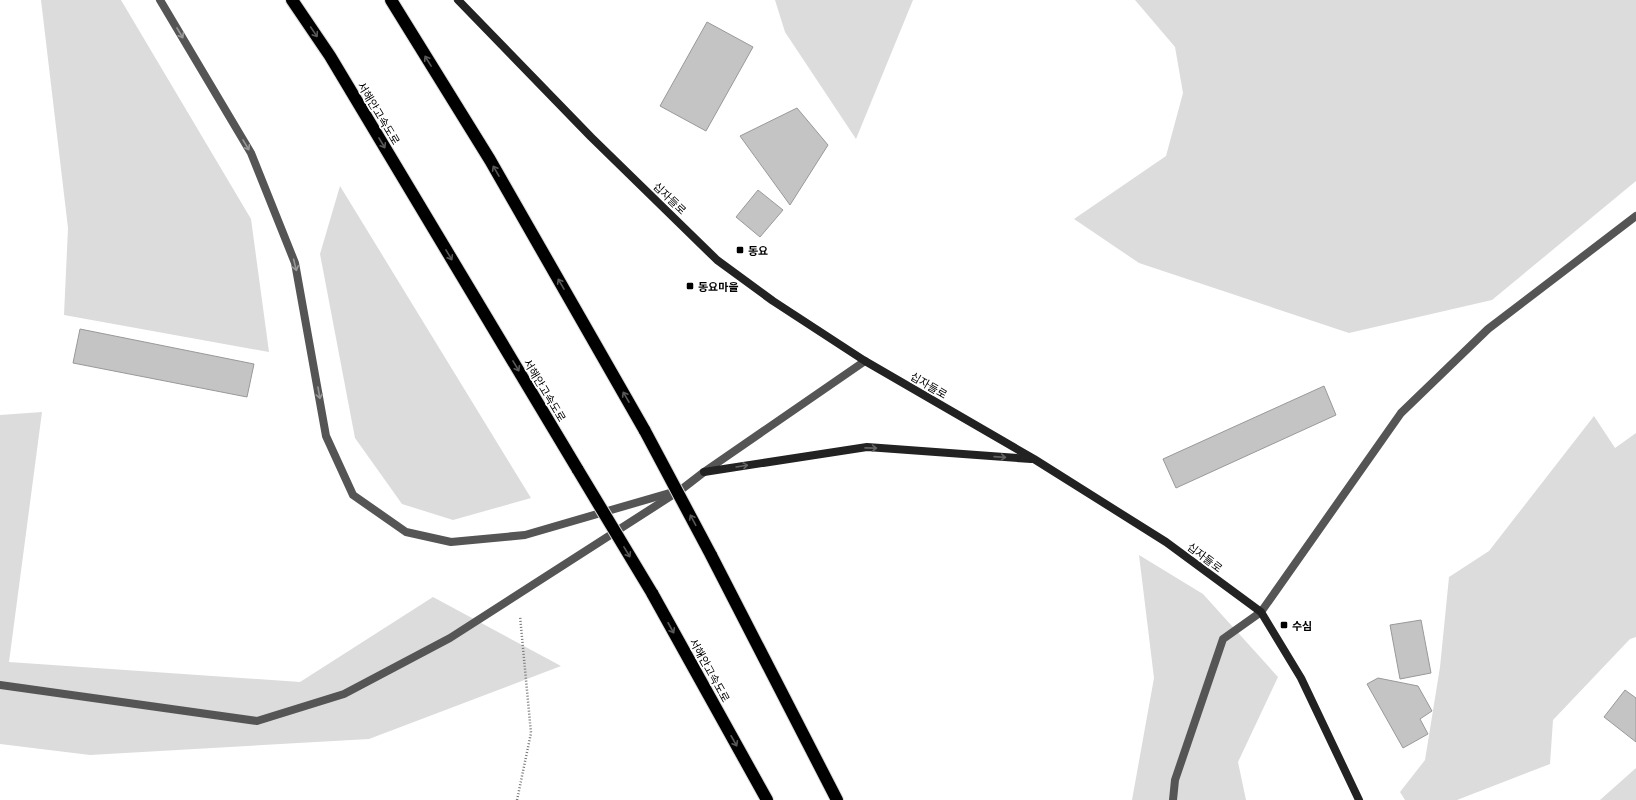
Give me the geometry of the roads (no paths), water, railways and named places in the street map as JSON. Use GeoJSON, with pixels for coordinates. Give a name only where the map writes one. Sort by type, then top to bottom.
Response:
{"type":"FeatureCollection","features":[{"type":"Feature","properties":{"kind":"highway","name":"서해안고속도로"},"geometry":{"type":"LineString","coordinates":[[292,0],[330,56],[652,593],[767,800]]}},
{"type":"Feature","properties":{"kind":"highway"},"geometry":{"type":"LineString","coordinates":[[390,0],[490,160],[645,431],[711,555],[837,800]]}},
{"type":"Feature","properties":{"kind":"main road","name":"십자들로"},"geometry":{"type":"LineString","coordinates":[[458,0],[591,137],[717,260],[773,301],[865,361],[1034,459],[1166,542],[1261,612],[1302,678],[1359,800]]}},
{"type":"Feature","properties":{"kind":"main road"},"geometry":{"type":"LineString","coordinates":[[704,472],[867,447],[1034,459]]}},
{"type":"Feature","properties":{"kind":"street"},"geometry":{"type":"LineString","coordinates":[[160,0],[251,153],[295,263],[326,436],[353,496],[406,532],[451,542],[525,536],[682,489]]}},
{"type":"Feature","properties":{"kind":"street"},"geometry":{"type":"LineString","coordinates":[[1173,800],[1175,780],[1224,639],[1261,612],[1401,413],[1488,329],[1636,216]]}},
{"type":"Feature","properties":{"kind":"street"},"geometry":{"type":"LineString","coordinates":[[0,685],[257,721],[344,694],[450,638],[518,595],[682,489],[704,472],[865,361]]}},
{"type":"Feature","properties":{"kind":"place","name":"동요"},"geometry":{"type":"Point","coordinates":[740,250]}},
{"type":"Feature","properties":{"kind":"place","name":"동요마을"},"geometry":{"type":"Point","coordinates":[690,286]}},
{"type":"Feature","properties":{"kind":"place","name":"수심"},"geometry":{"type":"Point","coordinates":[1284,625]}}]}
